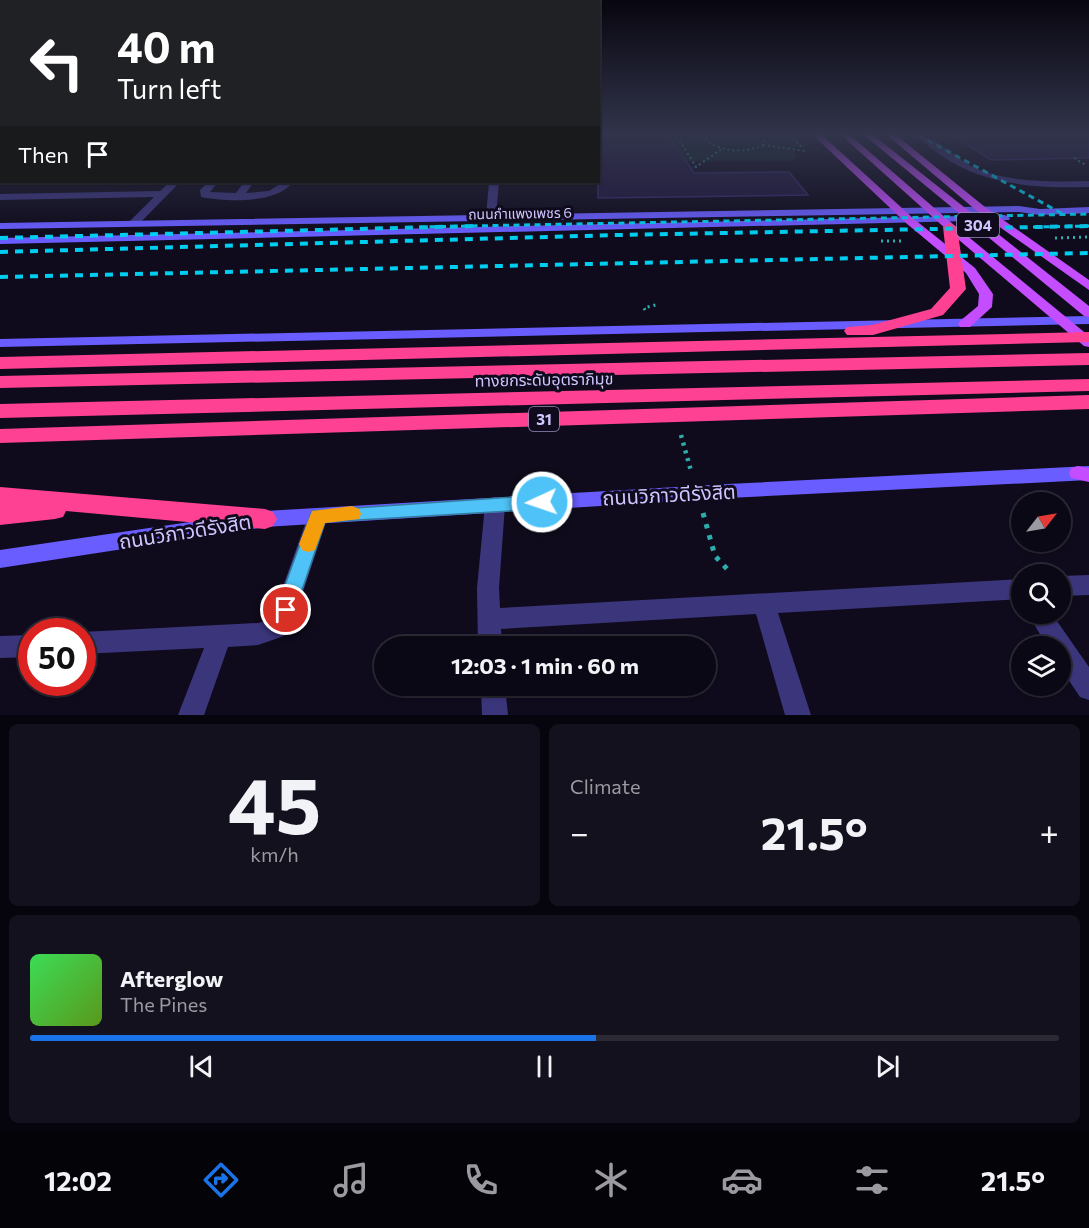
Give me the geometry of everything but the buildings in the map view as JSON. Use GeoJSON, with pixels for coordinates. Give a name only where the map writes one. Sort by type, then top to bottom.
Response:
{"type":"FeatureCollection","features":[{"type":"Feature","properties":{"kind":"highway"},"geometry":{"type":"LineString","coordinates":[[0,362],[54,356],[220,349],[708,338],[873,330],[937,312],[958,289],[950,227]]}},
{"type":"Feature","properties":{"kind":"highway"},"geometry":{"type":"LineString","coordinates":[[0,362],[1089,337]]}},
{"type":"Feature","properties":{"kind":"highway","name":"ทางยกระดับอุตราภิมุข"},"geometry":{"type":"LineString","coordinates":[[0,382],[1089,359]]}},
{"type":"Feature","properties":{"kind":"highway","name":"ทางยกระดับอุตราภิมุข"},"geometry":{"type":"LineString","coordinates":[[0,411],[1089,385]]}},
{"type":"Feature","properties":{"kind":"highway","name":"31"},"geometry":{"type":"LineString","coordinates":[[0,436],[1089,402]]}},
{"type":"Feature","properties":{"kind":"highway"},"geometry":{"type":"LineString","coordinates":[[0,496],[102,507],[265,519]]}},
{"type":"Feature","properties":{"kind":"highway"},"geometry":{"type":"LineString","coordinates":[[0,514],[102,507]]}},
{"type":"Feature","properties":{"kind":"main road"},"geometry":{"type":"LineString","coordinates":[[852,168],[910,221],[972,271],[986,294],[986,307],[965,324]]}},
{"type":"Feature","properties":{"kind":"main road","name":"304"},"geometry":{"type":"LineString","coordinates":[[883,168],[1089,343]]}},
{"type":"Feature","properties":{"kind":"main road","name":"304"},"geometry":{"type":"LineString","coordinates":[[908,168],[1089,313]]}},
{"type":"Feature","properties":{"kind":"main road"},"geometry":{"type":"LineString","coordinates":[[932,168],[981,209],[1089,286]]}},
{"type":"Feature","properties":{"kind":"main road"},"geometry":{"type":"LineString","coordinates":[[863,179],[895,189],[920,191],[944,186],[942,177]]}},
{"type":"Feature","properties":{"kind":"main road","name":"ถนนกำแพงเพชร 6"},"geometry":{"type":"LineString","coordinates":[[0,226],[1019,208],[1040,212],[1089,210]]}},
{"type":"Feature","properties":{"kind":"main road","name":"ถนนกำแพงเพชร 6"},"geometry":{"type":"LineString","coordinates":[[0,241],[640,225],[995,219],[1031,216],[1040,212]]}},
{"type":"Feature","properties":{"kind":"main road"},"geometry":{"type":"LineString","coordinates":[[0,343],[1089,320]]}},
{"type":"Feature","properties":{"kind":"main road","name":"ถนนวิภาวดีรังสิต"},"geometry":{"type":"LineString","coordinates":[[0,559],[265,519],[495,504],[1086,474]]}},
{"type":"Feature","properties":{"kind":"street"},"geometry":{"type":"LineString","coordinates":[[969,168],[993,178],[1018,184],[1089,184]]}},
{"type":"Feature","properties":{"kind":"street"},"geometry":{"type":"LineString","coordinates":[[134,223],[174,183]]}},
{"type":"Feature","properties":{"kind":"street"},"geometry":{"type":"LineString","coordinates":[[212,183],[205,190],[205,195],[271,194],[284,188],[287,183]]}},
{"type":"Feature","properties":{"kind":"street"},"geometry":{"type":"LineString","coordinates":[[239,196],[248,183]]}},
{"type":"Feature","properties":{"kind":"street"},"geometry":{"type":"LineString","coordinates":[[491,216],[494,183]]}},
{"type":"Feature","properties":{"kind":"street"},"geometry":{"type":"LineString","coordinates":[[0,197],[163,194]]}},
{"type":"Feature","properties":{"kind":"street"},"geometry":{"type":"LineString","coordinates":[[489,636],[488,588],[495,504]]}},
{"type":"Feature","properties":{"kind":"street"},"geometry":{"type":"LineString","coordinates":[[96,642],[220,637],[258,633],[276,628],[286,610],[318,516]]}},
{"type":"Feature","properties":{"kind":"street"},"geometry":{"type":"LineString","coordinates":[[1071,586],[1089,585]]}},
{"type":"Feature","properties":{"kind":"street"},"geometry":{"type":"LineString","coordinates":[[488,619],[1011,590]]}},
{"type":"Feature","properties":{"kind":"street"},"geometry":{"type":"LineString","coordinates":[[764,603],[798,715]]}},
{"type":"Feature","properties":{"kind":"street"},"geometry":{"type":"LineString","coordinates":[[1047,624],[1089,688]]}},
{"type":"Feature","properties":{"kind":"street"},"geometry":{"type":"LineString","coordinates":[[190,715],[220,637]]}},
{"type":"Feature","properties":{"kind":"street"},"geometry":{"type":"LineString","coordinates":[[0,647],[18,646]]}},
{"type":"Feature","properties":{"kind":"street"},"geometry":{"type":"LineString","coordinates":[[494,696],[495,715]]}},
{"type":"Feature","properties":{"kind":"path"},"geometry":{"type":"LineString","coordinates":[[644,308],[659,304]]}},
{"type":"Feature","properties":{"kind":"path"},"geometry":{"type":"LineString","coordinates":[[715,556],[729,572]]}},
{"type":"Feature","properties":{"kind":"railway"},"geometry":{"type":"LineString","coordinates":[[979,168],[1063,214]]}},
{"type":"Feature","properties":{"kind":"railway"},"geometry":{"type":"LineString","coordinates":[[419,227],[1089,214]]}},
{"type":"Feature","properties":{"kind":"railway"},"geometry":{"type":"LineString","coordinates":[[0,238],[477,226]]}},
{"type":"Feature","properties":{"kind":"railway"},"geometry":{"type":"LineString","coordinates":[[0,252],[618,235],[1089,226],[1033,227]]}},
{"type":"Feature","properties":{"kind":"railway"},"geometry":{"type":"LineString","coordinates":[[0,277],[1089,253]]}},
{"type":"Feature","properties":{"kind":"slow traffic"},"geometry":{"type":"LineString","coordinates":[[308,544],[318,516],[352,514]]}},
{"type":"Feature","properties":{"kind":"route"},"geometry":{"type":"LineString","coordinates":[[286,610],[318,516],[542,502]]}}]}
